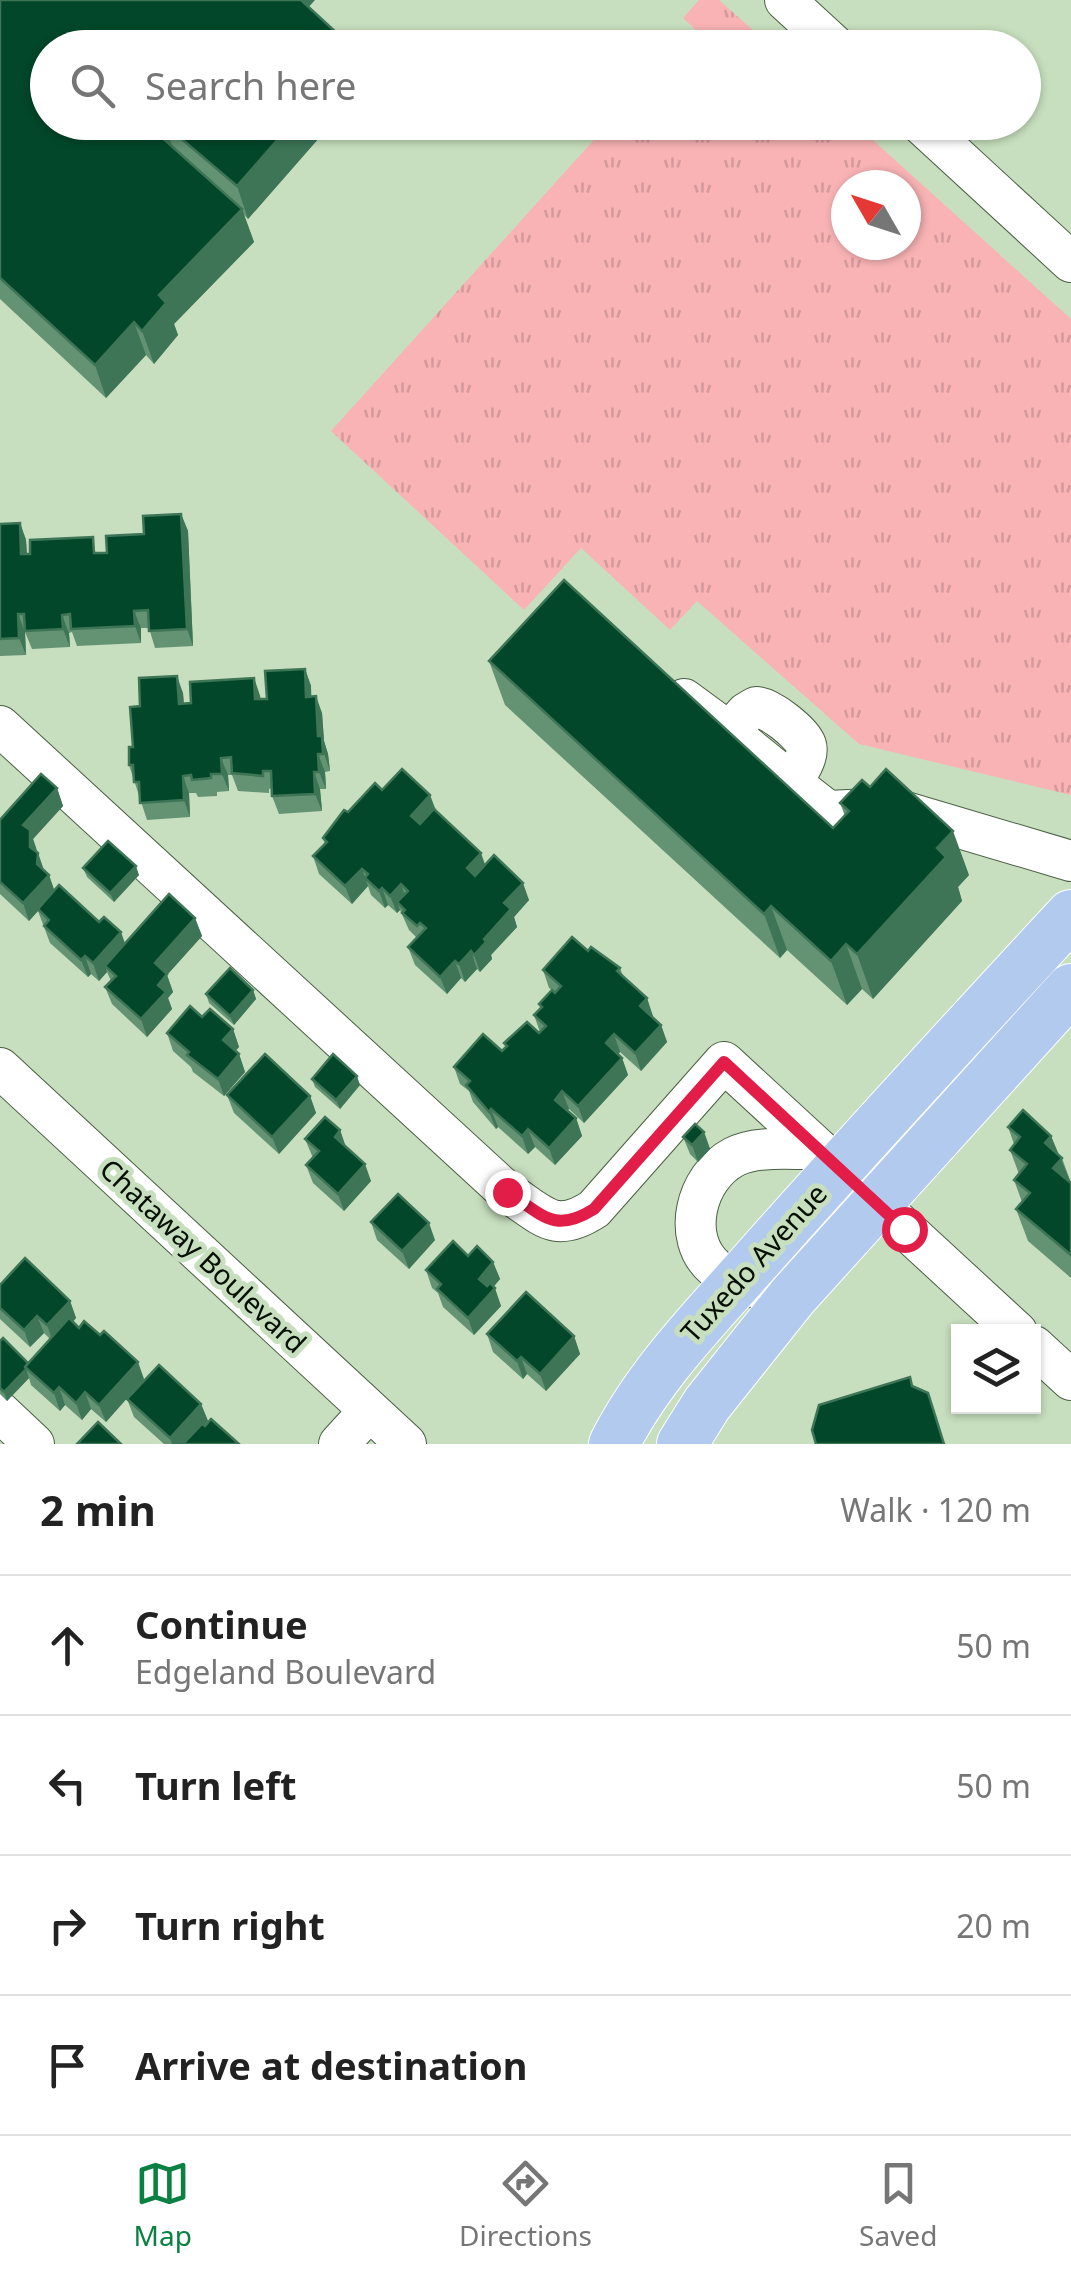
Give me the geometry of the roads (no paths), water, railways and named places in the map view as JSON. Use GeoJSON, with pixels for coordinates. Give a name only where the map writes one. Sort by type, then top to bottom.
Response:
{"type":"FeatureCollection","features":[{"type":"Feature","properties":{"kind":"main road","name":"Tuxedo Avenue"},"geometry":{"type":"LineString","coordinates":[[614,1444],[644,1394],[736,1283],[828,1159],[1071,916]]}},
{"type":"Feature","properties":{"kind":"main road","name":"Tuxedo Avenue"},"geometry":{"type":"LineString","coordinates":[[682,1444],[707,1404],[793,1296],[1071,989]]}},
{"type":"Feature","properties":{"kind":"street"},"geometry":{"type":"LineString","coordinates":[[785,0],[818,30]]}},
{"type":"Feature","properties":{"kind":"street"},"geometry":{"type":"LineString","coordinates":[[938,140],[1071,262]]}},
{"type":"Feature","properties":{"kind":"street"},"geometry":{"type":"LineString","coordinates":[[649,673],[729,732],[746,712],[756,707],[772,711],[805,743],[807,752],[792,783],[828,811],[892,808],[1071,861]]}},
{"type":"Feature","properties":{"kind":"street"},"geometry":{"type":"LineString","coordinates":[[0,726],[507,1192],[553,1221],[574,1222],[594,1209],[724,1062],[1008,1324]]}},
{"type":"Feature","properties":{"kind":"street","name":"Chataway Boulevard"},"geometry":{"type":"LineString","coordinates":[[0,1068],[406,1444]]}},
{"type":"Feature","properties":{"kind":"street"},"geometry":{"type":"LineString","coordinates":[[793,1296],[736,1283],[714,1268],[698,1241],[696,1218],[705,1184],[721,1165],[738,1155],[754,1151],[828,1159]]}},
{"type":"Feature","properties":{"kind":"street"},"geometry":{"type":"LineString","coordinates":[[1041,1352],[1071,1380]]}},
{"type":"Feature","properties":{"kind":"street"},"geometry":{"type":"LineString","coordinates":[[339,1444],[370,1411]]}},
{"type":"Feature","properties":{"kind":"street"},"geometry":{"type":"LineString","coordinates":[[0,1412],[34,1444]]}}]}
